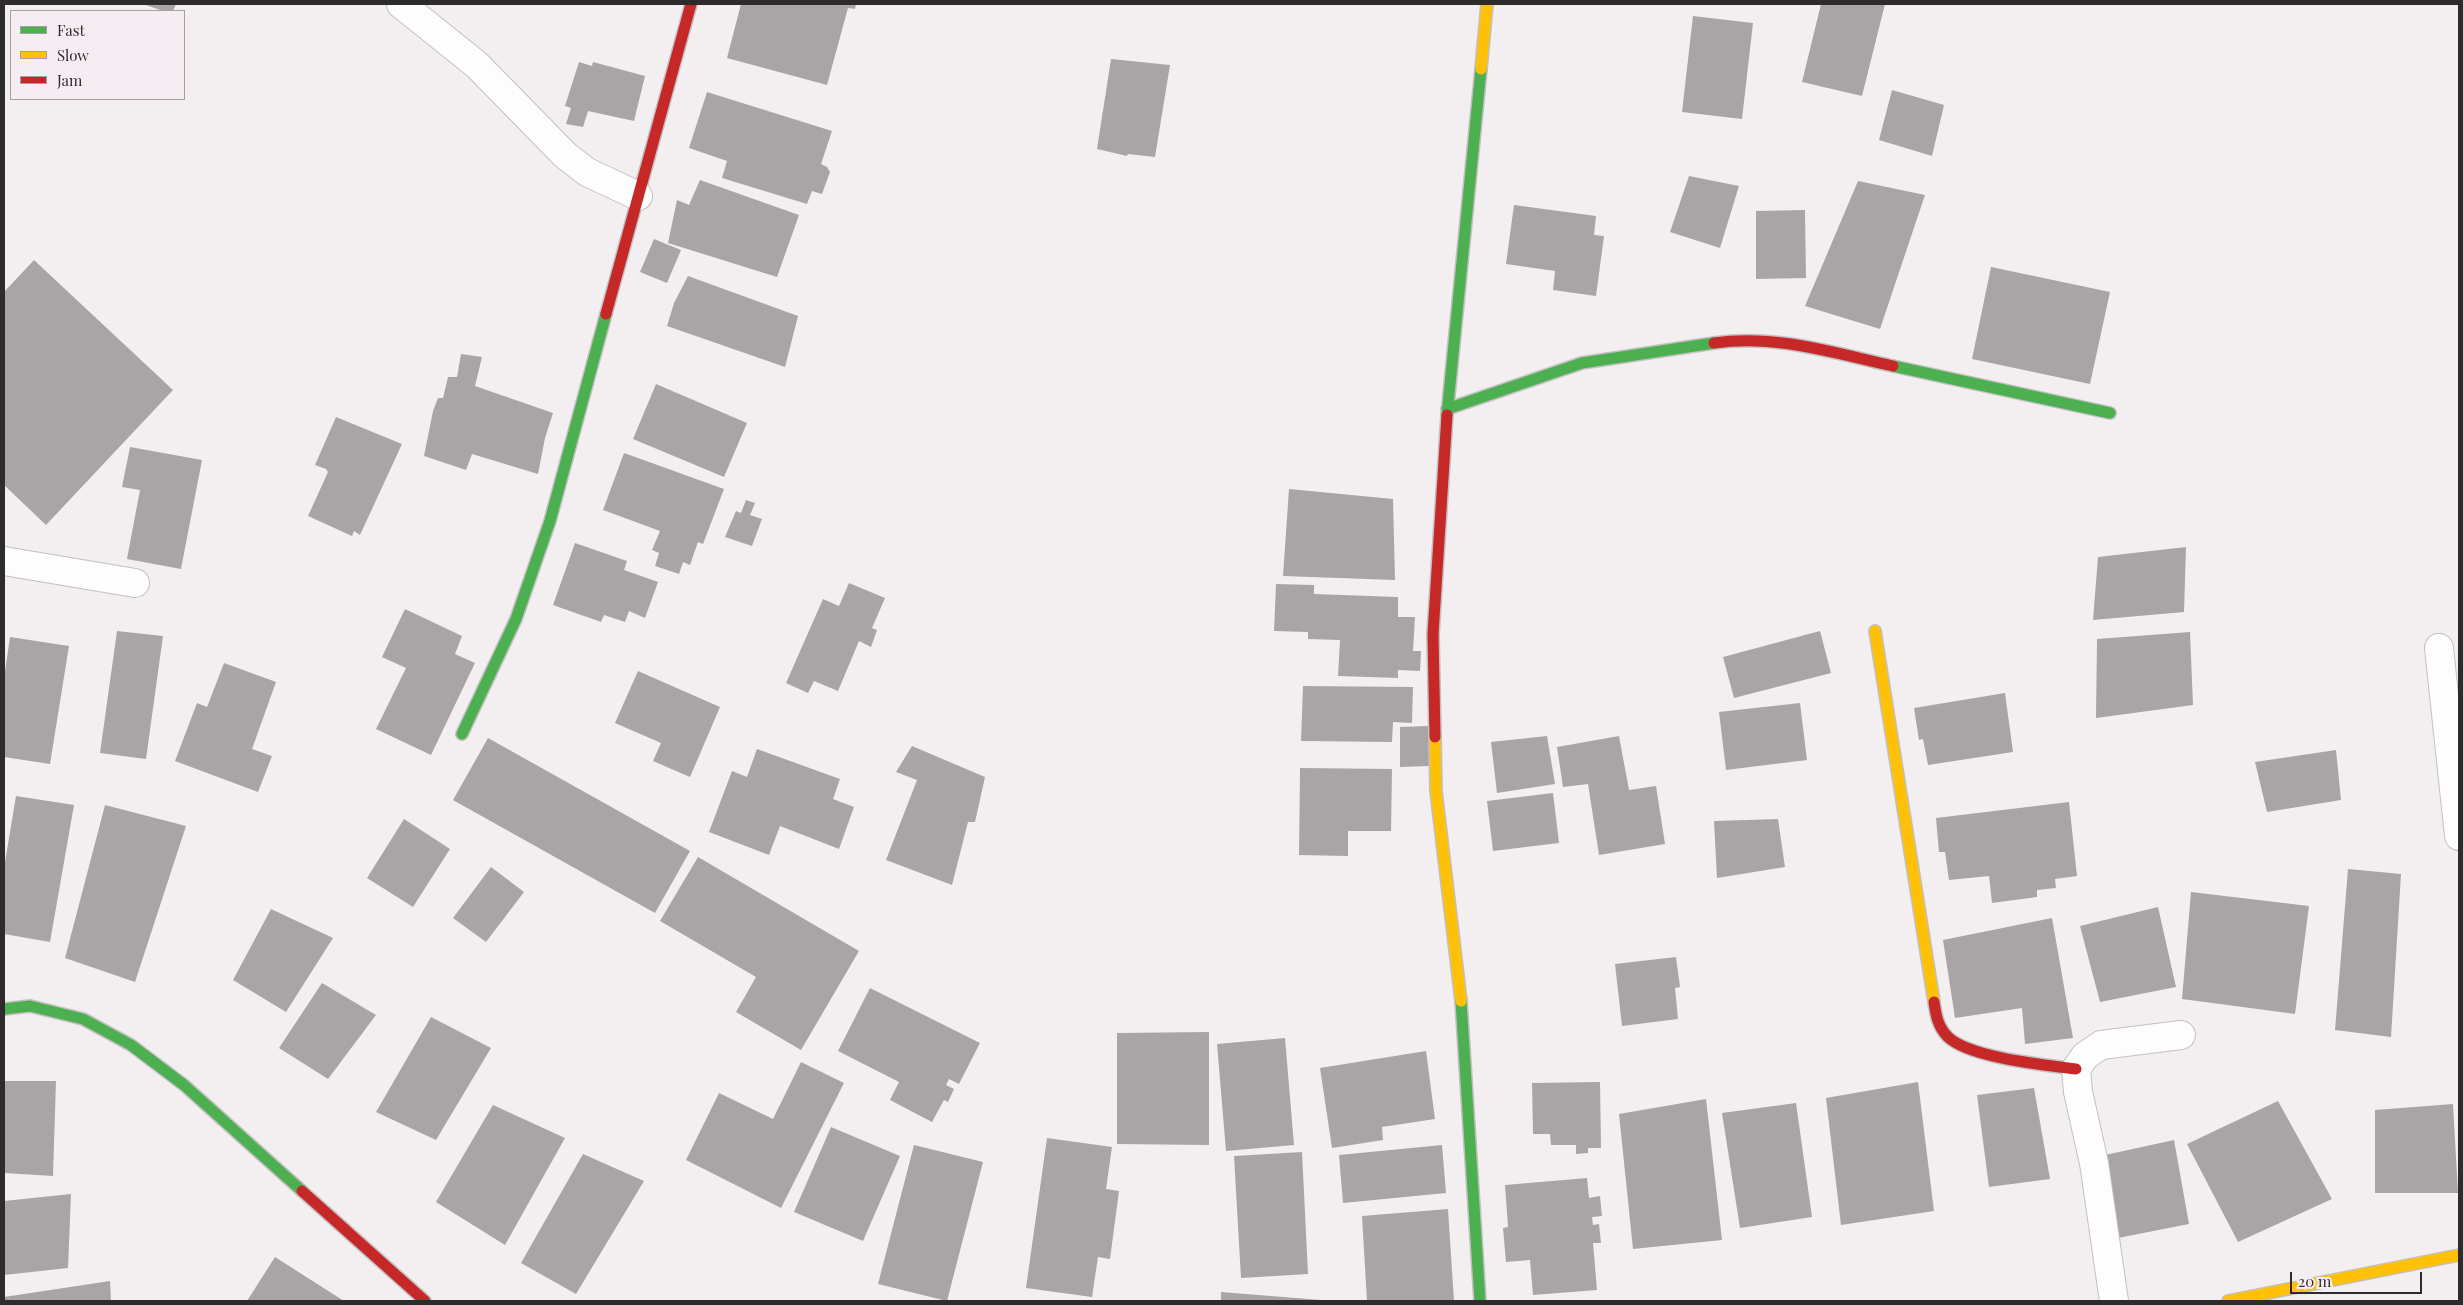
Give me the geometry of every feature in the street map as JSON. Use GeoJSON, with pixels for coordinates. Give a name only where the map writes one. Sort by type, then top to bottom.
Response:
{"type":"FeatureCollection","features":[{"type":"Feature","properties":{"kind":"main road"},"geometry":{"type":"LineString","coordinates":[[462,734],[516,618],[550,520],[691,4]]}},
{"type":"Feature","properties":{"kind":"main road"},"geometry":{"type":"LineString","coordinates":[[1480,1301],[1462,1013],[1436,791],[1433,634],[1447,409],[1486,4]]}},
{"type":"Feature","properties":{"kind":"main road"},"geometry":{"type":"LineString","coordinates":[[1447,409],[1582,363],[1740,339],[1780,341],[2110,413]]}},
{"type":"Feature","properties":{"kind":"main road"},"geometry":{"type":"LineString","coordinates":[[1875,631],[1937,1022],[1951,1039],[1978,1050],[2026,1062],[2076,1069]]}},
{"type":"Feature","properties":{"kind":"main road"},"geometry":{"type":"LineString","coordinates":[[4,1009],[30,1006],[83,1019],[130,1045],[184,1085],[425,1301]]}},
{"type":"Feature","properties":{"kind":"main road"},"geometry":{"type":"LineString","coordinates":[[2228,1301],[2459,1255]]}},
{"type":"Feature","properties":{"kind":"street"},"geometry":{"type":"LineString","coordinates":[[401,4],[477,65],[564,154],[587,172],[638,196]]}},
{"type":"Feature","properties":{"kind":"street"},"geometry":{"type":"LineString","coordinates":[[4,560],[135,583]]}},
{"type":"Feature","properties":{"kind":"street"},"geometry":{"type":"LineString","coordinates":[[2439,648],[2459,836]]}},
{"type":"Feature","properties":{"kind":"street"},"geometry":{"type":"LineString","coordinates":[[2114,1301],[2094,1163],[2078,1092],[2076,1069],[2085,1056],[2101,1045],[2181,1035]]}},
{"type":"Feature","properties":{"kind":"building"},"geometry":{"type":"Polygon","coordinates":[[[143,4],[176,4],[173,10],[160,10],[143,4]]]}},
{"type":"Feature","properties":{"kind":"building"},"geometry":{"type":"Polygon","coordinates":[[[741,4],[856,4],[855,9],[848,8],[827,85],[727,58],[741,4]]]}},
{"type":"Feature","properties":{"kind":"building"},"geometry":{"type":"Polygon","coordinates":[[[1821,4],[1885,4],[1862,96],[1802,82],[1821,4]]]}},
{"type":"Feature","properties":{"kind":"building"},"geometry":{"type":"Polygon","coordinates":[[[1693,16],[1753,23],[1742,119],[1682,112],[1693,16]]]}},
{"type":"Feature","properties":{"kind":"building"},"geometry":{"type":"Polygon","coordinates":[[[1111,59],[1170,65],[1155,157],[1128,154],[1127,156],[1097,149],[1111,59]]]}},
{"type":"Feature","properties":{"kind":"building"},"geometry":{"type":"Polygon","coordinates":[[[579,62],[592,66],[593,62],[645,76],[634,121],[588,111],[583,127],[566,124],[571,108],[565,106],[579,62]]]}},
{"type":"Feature","properties":{"kind":"building"},"geometry":{"type":"Polygon","coordinates":[[[1892,90],[1944,105],[1932,156],[1879,140],[1892,90]]]}},
{"type":"Feature","properties":{"kind":"building"},"geometry":{"type":"Polygon","coordinates":[[[707,92],[832,131],[821,164],[827,167],[830,172],[822,194],[812,191],[807,204],[722,178],[727,161],[689,148],[707,92]]]}},
{"type":"Feature","properties":{"kind":"building"},"geometry":{"type":"Polygon","coordinates":[[[1689,176],[1739,186],[1720,248],[1670,232],[1689,176]]]}},
{"type":"Feature","properties":{"kind":"building"},"geometry":{"type":"Polygon","coordinates":[[[700,180],[799,215],[777,277],[668,243],[677,200],[689,205],[700,180]]]}},
{"type":"Feature","properties":{"kind":"building"},"geometry":{"type":"Polygon","coordinates":[[[1858,181],[1925,195],[1880,329],[1805,306],[1858,181]]]}},
{"type":"Feature","properties":{"kind":"building"},"geometry":{"type":"Polygon","coordinates":[[[1514,205],[1596,216],[1594,235],[1604,236],[1596,296],[1553,290],[1555,271],[1506,264],[1514,205]]]}},
{"type":"Feature","properties":{"kind":"building"},"geometry":{"type":"Polygon","coordinates":[[[1805,210],[1806,278],[1756,279],[1756,211],[1805,210]]]}},
{"type":"Feature","properties":{"kind":"building"},"geometry":{"type":"Polygon","coordinates":[[[654,239],[681,250],[667,283],[640,272],[654,239]]]}},
{"type":"Feature","properties":{"kind":"building"},"geometry":{"type":"Polygon","coordinates":[[[34,260],[173,390],[46,525],[4,485],[4,292],[34,260]]]}},
{"type":"Feature","properties":{"kind":"building"},"geometry":{"type":"Polygon","coordinates":[[[1991,267],[2110,292],[2090,384],[1972,359],[1991,267]]]}},
{"type":"Feature","properties":{"kind":"building"},"geometry":{"type":"Polygon","coordinates":[[[688,276],[798,316],[785,367],[667,326],[674,303],[688,276]]]}},
{"type":"Feature","properties":{"kind":"building"},"geometry":{"type":"Polygon","coordinates":[[[461,354],[482,357],[475,386],[553,413],[545,438],[538,474],[472,454],[466,470],[424,456],[433,411],[438,398],[443,398],[448,377],[457,377],[461,354]]]}},
{"type":"Feature","properties":{"kind":"building"},"geometry":{"type":"Polygon","coordinates":[[[656,384],[747,423],[724,477],[633,439],[656,384]]]}},
{"type":"Feature","properties":{"kind":"building"},"geometry":{"type":"Polygon","coordinates":[[[336,417],[402,444],[360,535],[354,531],[352,536],[308,516],[328,472],[326,469],[315,465],[336,417]]]}},
{"type":"Feature","properties":{"kind":"building"},"geometry":{"type":"Polygon","coordinates":[[[130,447],[202,460],[181,569],[127,559],[140,490],[122,487],[130,447]]]}},
{"type":"Feature","properties":{"kind":"building"},"geometry":{"type":"Polygon","coordinates":[[[624,453],[724,489],[703,544],[698,542],[690,565],[683,562],[679,574],[655,566],[659,553],[652,550],[660,531],[603,510],[624,453]]]}},
{"type":"Feature","properties":{"kind":"building"},"geometry":{"type":"Polygon","coordinates":[[[1289,489],[1393,499],[1395,580],[1283,576],[1289,489]]]}},
{"type":"Feature","properties":{"kind":"building"},"geometry":{"type":"Polygon","coordinates":[[[746,500],[755,503],[750,515],[762,519],[752,546],[725,537],[736,511],[741,513],[746,500]]]}},
{"type":"Feature","properties":{"kind":"building"},"geometry":{"type":"Polygon","coordinates":[[[575,543],[627,561],[624,570],[658,582],[645,618],[629,611],[625,622],[604,615],[601,622],[553,605],[575,543]]]}},
{"type":"Feature","properties":{"kind":"building"},"geometry":{"type":"Polygon","coordinates":[[[2186,547],[2184,612],[2093,620],[2098,557],[2186,547]]]}},
{"type":"Feature","properties":{"kind":"building"},"geometry":{"type":"Polygon","coordinates":[[[849,583],[885,598],[872,628],[877,630],[871,647],[859,641],[838,691],[814,681],[808,693],[786,683],[823,599],[839,606],[849,583]]]}},
{"type":"Feature","properties":{"kind":"building"},"geometry":{"type":"Polygon","coordinates":[[[1276,584],[1314,585],[1314,594],[1398,597],[1398,617],[1415,617],[1413,651],[1421,651],[1420,671],[1398,670],[1398,678],[1338,676],[1340,640],[1308,639],[1308,632],[1274,631],[1276,584]]]}},
{"type":"Feature","properties":{"kind":"building"},"geometry":{"type":"Polygon","coordinates":[[[405,609],[462,636],[455,654],[475,663],[431,755],[376,729],[406,668],[382,657],[405,609]]]}},
{"type":"Feature","properties":{"kind":"building"},"geometry":{"type":"Polygon","coordinates":[[[117,631],[163,636],[146,759],[100,753],[117,631]]]}},
{"type":"Feature","properties":{"kind":"building"},"geometry":{"type":"Polygon","coordinates":[[[1820,631],[1831,673],[1734,698],[1723,657],[1820,631]]]}},
{"type":"Feature","properties":{"kind":"building"},"geometry":{"type":"Polygon","coordinates":[[[2190,632],[2193,705],[2096,718],[2097,639],[2190,632]]]}},
{"type":"Feature","properties":{"kind":"building"},"geometry":{"type":"Polygon","coordinates":[[[10,637],[69,646],[50,764],[4,757],[4,678],[10,637]]]}},
{"type":"Feature","properties":{"kind":"building"},"geometry":{"type":"Polygon","coordinates":[[[224,663],[276,682],[252,749],[272,756],[258,792],[175,761],[197,703],[207,707],[224,663]]]}},
{"type":"Feature","properties":{"kind":"building"},"geometry":{"type":"Polygon","coordinates":[[[638,671],[720,707],[690,777],[653,761],[661,743],[615,723],[638,671]]]}},
{"type":"Feature","properties":{"kind":"building"},"geometry":{"type":"Polygon","coordinates":[[[1303,686],[1413,687],[1412,723],[1393,722],[1392,742],[1301,741],[1303,686]]]}},
{"type":"Feature","properties":{"kind":"building"},"geometry":{"type":"Polygon","coordinates":[[[2005,693],[2013,752],[1928,765],[1923,739],[1919,740],[1914,708],[2005,693]]]}},
{"type":"Feature","properties":{"kind":"building"},"geometry":{"type":"Polygon","coordinates":[[[1800,703],[1807,760],[1726,770],[1719,712],[1800,703]]]}},
{"type":"Feature","properties":{"kind":"building"},"geometry":{"type":"Polygon","coordinates":[[[1429,726],[1430,766],[1400,767],[1400,727],[1429,726]]]}},
{"type":"Feature","properties":{"kind":"building"},"geometry":{"type":"Polygon","coordinates":[[[1547,736],[1555,784],[1497,793],[1491,742],[1547,736]]]}},
{"type":"Feature","properties":{"kind":"building"},"geometry":{"type":"Polygon","coordinates":[[[1619,736],[1629,790],[1656,786],[1665,844],[1599,855],[1588,784],[1563,787],[1557,747],[1619,736]]]}},
{"type":"Feature","properties":{"kind":"building"},"geometry":{"type":"Polygon","coordinates":[[[488,738],[690,851],[655,913],[453,800],[488,738]]]}},
{"type":"Feature","properties":{"kind":"building"},"geometry":{"type":"Polygon","coordinates":[[[912,746],[985,777],[975,822],[968,822],[952,885],[886,860],[917,780],[896,772],[912,746]]]}},
{"type":"Feature","properties":{"kind":"building"},"geometry":{"type":"Polygon","coordinates":[[[757,749],[840,779],[833,799],[854,807],[839,849],[780,826],[769,855],[709,832],[732,771],[747,777],[757,749]]]}},
{"type":"Feature","properties":{"kind":"building"},"geometry":{"type":"Polygon","coordinates":[[[2336,750],[2341,800],[2267,812],[2255,762],[2336,750]]]}},
{"type":"Feature","properties":{"kind":"building"},"geometry":{"type":"Polygon","coordinates":[[[1300,768],[1392,769],[1391,831],[1348,831],[1348,856],[1299,855],[1300,768]]]}},
{"type":"Feature","properties":{"kind":"building"},"geometry":{"type":"Polygon","coordinates":[[[1553,793],[1559,843],[1493,851],[1487,801],[1553,793]]]}},
{"type":"Feature","properties":{"kind":"building"},"geometry":{"type":"Polygon","coordinates":[[[16,796],[74,805],[50,942],[4,934],[4,868],[16,796]]]}},
{"type":"Feature","properties":{"kind":"building"},"geometry":{"type":"Polygon","coordinates":[[[2069,802],[2077,876],[2055,879],[2056,888],[2037,890],[2037,897],[1992,903],[1989,876],[1949,880],[1945,852],[1939,852],[1936,818],[2069,802]]]}},
{"type":"Feature","properties":{"kind":"building"},"geometry":{"type":"Polygon","coordinates":[[[105,805],[186,826],[135,982],[65,958],[105,805]]]}},
{"type":"Feature","properties":{"kind":"building"},"geometry":{"type":"Polygon","coordinates":[[[404,819],[450,849],[413,907],[367,878],[404,819]]]}},
{"type":"Feature","properties":{"kind":"building"},"geometry":{"type":"Polygon","coordinates":[[[1778,819],[1785,867],[1717,878],[1714,821],[1778,819]]]}},
{"type":"Feature","properties":{"kind":"building"},"geometry":{"type":"Polygon","coordinates":[[[698,857],[859,951],[801,1050],[736,1012],[756,977],[660,921],[698,857]]]}},
{"type":"Feature","properties":{"kind":"building"},"geometry":{"type":"Polygon","coordinates":[[[491,867],[524,892],[486,942],[453,918],[491,867]]]}},
{"type":"Feature","properties":{"kind":"building"},"geometry":{"type":"Polygon","coordinates":[[[2348,869],[2401,874],[2391,1037],[2335,1030],[2348,869]]]}},
{"type":"Feature","properties":{"kind":"building"},"geometry":{"type":"Polygon","coordinates":[[[2191,892],[2309,906],[2295,1014],[2182,999],[2191,892]]]}},
{"type":"Feature","properties":{"kind":"building"},"geometry":{"type":"Polygon","coordinates":[[[2158,907],[2176,987],[2100,1002],[2080,926],[2158,907]]]}},
{"type":"Feature","properties":{"kind":"building"},"geometry":{"type":"Polygon","coordinates":[[[271,909],[333,938],[286,1012],[233,980],[271,909]]]}},
{"type":"Feature","properties":{"kind":"building"},"geometry":{"type":"Polygon","coordinates":[[[2052,918],[2073,1038],[2025,1044],[2022,1008],[1955,1018],[1943,940],[2052,918]]]}},
{"type":"Feature","properties":{"kind":"building"},"geometry":{"type":"Polygon","coordinates":[[[1676,957],[1680,987],[1675,988],[1678,1019],[1622,1026],[1615,964],[1676,957]]]}},
{"type":"Feature","properties":{"kind":"building"},"geometry":{"type":"Polygon","coordinates":[[[322,983],[376,1015],[328,1079],[279,1048],[322,983]]]}},
{"type":"Feature","properties":{"kind":"building"},"geometry":{"type":"Polygon","coordinates":[[[870,988],[980,1043],[959,1084],[949,1079],[946,1085],[954,1089],[948,1102],[944,1100],[932,1122],[890,1100],[899,1082],[838,1051],[870,988]]]}},
{"type":"Feature","properties":{"kind":"building"},"geometry":{"type":"Polygon","coordinates":[[[431,1017],[491,1048],[436,1140],[376,1112],[431,1017]]]}},
{"type":"Feature","properties":{"kind":"building"},"geometry":{"type":"Polygon","coordinates":[[[1209,1032],[1209,1145],[1117,1144],[1117,1033],[1209,1032]]]}},
{"type":"Feature","properties":{"kind":"building"},"geometry":{"type":"Polygon","coordinates":[[[1285,1038],[1294,1145],[1226,1151],[1217,1044],[1285,1038]]]}},
{"type":"Feature","properties":{"kind":"building"},"geometry":{"type":"Polygon","coordinates":[[[1426,1051],[1435,1119],[1382,1127],[1383,1140],[1332,1148],[1320,1068],[1426,1051]]]}},
{"type":"Feature","properties":{"kind":"building"},"geometry":{"type":"Polygon","coordinates":[[[801,1062],[844,1083],[781,1208],[686,1160],[719,1093],[773,1119],[801,1062]]]}},
{"type":"Feature","properties":{"kind":"building"},"geometry":{"type":"Polygon","coordinates":[[[4,1081],[56,1081],[53,1176],[4,1173],[4,1081]]]}},
{"type":"Feature","properties":{"kind":"building"},"geometry":{"type":"Polygon","coordinates":[[[1600,1082],[1601,1148],[1588,1148],[1588,1153],[1576,1154],[1576,1145],[1551,1145],[1550,1134],[1533,1134],[1532,1083],[1600,1082]]]}},
{"type":"Feature","properties":{"kind":"building"},"geometry":{"type":"Polygon","coordinates":[[[1918,1082],[1934,1211],[1841,1225],[1826,1098],[1918,1082]]]}},
{"type":"Feature","properties":{"kind":"building"},"geometry":{"type":"Polygon","coordinates":[[[2034,1088],[2050,1179],[1989,1187],[1977,1095],[2034,1088]]]}},
{"type":"Feature","properties":{"kind":"building"},"geometry":{"type":"Polygon","coordinates":[[[1706,1099],[1722,1240],[1633,1249],[1619,1114],[1706,1099]]]}},
{"type":"Feature","properties":{"kind":"building"},"geometry":{"type":"Polygon","coordinates":[[[2278,1101],[2332,1199],[2238,1242],[2187,1144],[2278,1101]]]}},
{"type":"Feature","properties":{"kind":"building"},"geometry":{"type":"Polygon","coordinates":[[[1796,1103],[1812,1217],[1740,1228],[1722,1113],[1796,1103]]]}},
{"type":"Feature","properties":{"kind":"building"},"geometry":{"type":"Polygon","coordinates":[[[2453,1104],[2458,1193],[2375,1193],[2375,1110],[2453,1104]]]}},
{"type":"Feature","properties":{"kind":"building"},"geometry":{"type":"Polygon","coordinates":[[[493,1105],[565,1138],[505,1245],[436,1202],[493,1105]]]}},
{"type":"Feature","properties":{"kind":"building"},"geometry":{"type":"Polygon","coordinates":[[[831,1127],[900,1156],[863,1241],[794,1212],[831,1127]]]}},
{"type":"Feature","properties":{"kind":"building"},"geometry":{"type":"Polygon","coordinates":[[[1047,1138],[1112,1147],[1106,1189],[1119,1191],[1110,1259],[1098,1257],[1092,1297],[1026,1288],[1047,1138]]]}},
{"type":"Feature","properties":{"kind":"building"},"geometry":{"type":"Polygon","coordinates":[[[2174,1140],[2189,1224],[2118,1238],[2105,1155],[2174,1140]]]}},
{"type":"Feature","properties":{"kind":"building"},"geometry":{"type":"Polygon","coordinates":[[[914,1145],[983,1162],[947,1301],[878,1284],[914,1145]]]}},
{"type":"Feature","properties":{"kind":"building"},"geometry":{"type":"Polygon","coordinates":[[[1442,1145],[1446,1193],[1343,1203],[1339,1155],[1442,1145]]]}},
{"type":"Feature","properties":{"kind":"building"},"geometry":{"type":"Polygon","coordinates":[[[1302,1152],[1308,1274],[1241,1278],[1234,1156],[1302,1152]]]}},
{"type":"Feature","properties":{"kind":"building"},"geometry":{"type":"Polygon","coordinates":[[[583,1154],[644,1181],[576,1294],[521,1263],[583,1154]]]}},
{"type":"Feature","properties":{"kind":"building"},"geometry":{"type":"Polygon","coordinates":[[[1587,1178],[1589,1198],[1600,1196],[1602,1216],[1592,1217],[1593,1225],[1599,1224],[1601,1243],[1593,1243],[1597,1290],[1533,1295],[1530,1260],[1506,1262],[1503,1228],[1508,1227],[1505,1185],[1587,1178]]]}},
{"type":"Feature","properties":{"kind":"building"},"geometry":{"type":"Polygon","coordinates":[[[71,1194],[68,1268],[4,1275],[4,1201],[71,1194]]]}},
{"type":"Feature","properties":{"kind":"building"},"geometry":{"type":"Polygon","coordinates":[[[1448,1209],[1454,1301],[1367,1301],[1362,1216],[1448,1209]]]}},
{"type":"Feature","properties":{"kind":"building"},"geometry":{"type":"Polygon","coordinates":[[[275,1257],[344,1301],[247,1301],[275,1257]]]}},
{"type":"Feature","properties":{"kind":"building"},"geometry":{"type":"Polygon","coordinates":[[[110,1281],[111,1301],[4,1301],[4,1297],[110,1281]]]}},
{"type":"Feature","properties":{"kind":"building"},"geometry":{"type":"Polygon","coordinates":[[[1221,1292],[1321,1300],[1221,1301],[1221,1292]]]}},
{"type":"Feature","properties":{"kind":"traffic: fast"},"geometry":{"type":"LineString","coordinates":[[1447,415],[1481,69]]}},
{"type":"Feature","properties":{"kind":"traffic: fast"},"geometry":{"type":"LineString","coordinates":[[462,734],[516,619],[550,521],[606,314]]}},
{"type":"Feature","properties":{"kind":"traffic: fast"},"geometry":{"type":"LineString","coordinates":[[1447,409],[1582,363],[1714,343]]}},
{"type":"Feature","properties":{"kind":"traffic: fast"},"geometry":{"type":"LineString","coordinates":[[1893,366],[2110,413]]}},
{"type":"Feature","properties":{"kind":"traffic: fast"},"geometry":{"type":"LineString","coordinates":[[1461,1001],[1480,1301]]}},
{"type":"Feature","properties":{"kind":"traffic: fast"},"geometry":{"type":"LineString","coordinates":[[4,1009],[30,1006],[83,1019],[131,1045],[184,1085],[302,1191]]}},
{"type":"Feature","properties":{"kind":"traffic: slow"},"geometry":{"type":"LineString","coordinates":[[1481,69],[1487,4]]}},
{"type":"Feature","properties":{"kind":"traffic: slow"},"geometry":{"type":"LineString","coordinates":[[1875,631],[1934,1002]]}},
{"type":"Feature","properties":{"kind":"traffic: slow"},"geometry":{"type":"LineString","coordinates":[[1435,737],[1436,791],[1461,1001]]}},
{"type":"Feature","properties":{"kind":"traffic: slow"},"geometry":{"type":"LineString","coordinates":[[2228,1301],[2459,1255]]}},
{"type":"Feature","properties":{"kind":"traffic: jam"},"geometry":{"type":"LineString","coordinates":[[606,314],[691,4]]}},
{"type":"Feature","properties":{"kind":"traffic: jam"},"geometry":{"type":"LineString","coordinates":[[1714,343],[1737,341],[1782,343],[1804,346],[1893,366]]}},
{"type":"Feature","properties":{"kind":"traffic: jam"},"geometry":{"type":"LineString","coordinates":[[1435,737],[1433,634],[1447,415]]}},
{"type":"Feature","properties":{"kind":"traffic: jam"},"geometry":{"type":"LineString","coordinates":[[1934,1002],[1942,1029],[1948,1037],[1959,1044],[1990,1055],[2028,1063],[2076,1069]]}},
{"type":"Feature","properties":{"kind":"traffic: jam"},"geometry":{"type":"LineString","coordinates":[[302,1191],[425,1301]]}}]}
